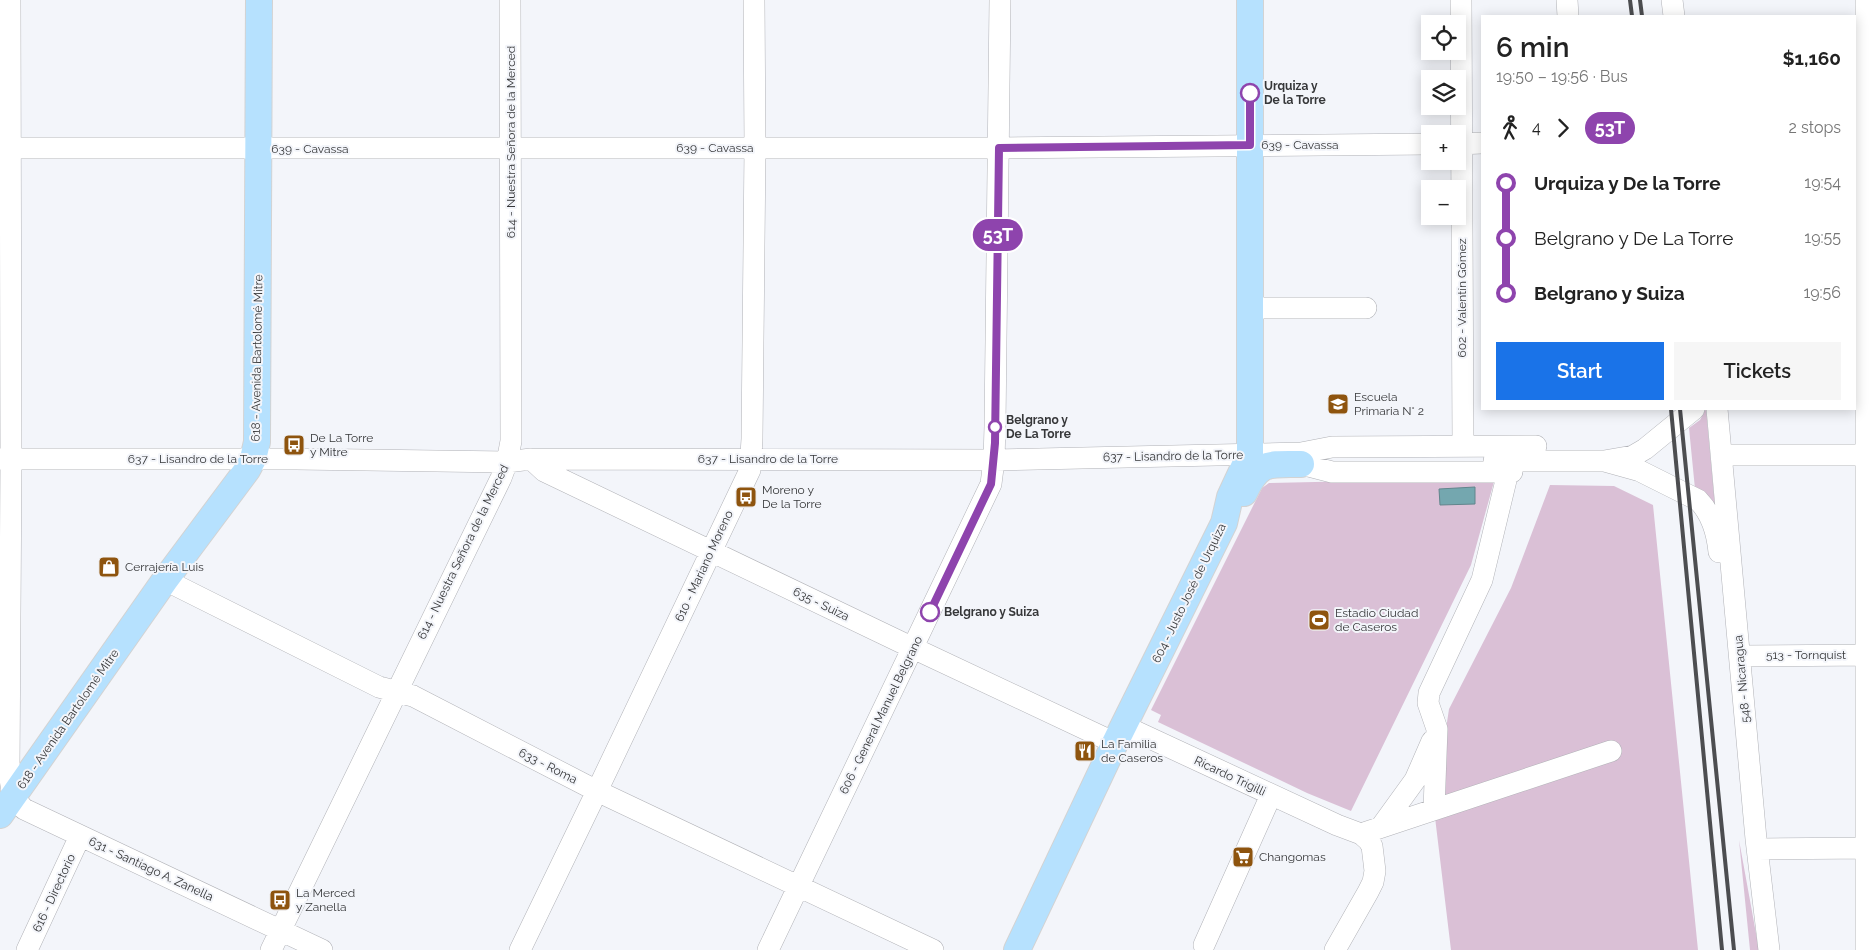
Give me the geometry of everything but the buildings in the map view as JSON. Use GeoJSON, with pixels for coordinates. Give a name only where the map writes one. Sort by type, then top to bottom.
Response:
{"type":"FeatureCollection","features":[{"type":"Feature","properties":{"kind":"main road","name":"618 - Avenida Bartolomé Mitre"},"geometry":{"type":"LineString","coordinates":[[6,789],[166,580],[247,470],[253,459],[257,442],[258,0]]}},
{"type":"Feature","properties":{"kind":"main road","name":"604 - Justo José de Urquiza"},"geometry":{"type":"LineString","coordinates":[[1017,950],[1119,734],[1224,523],[1230,497],[1250,454],[1250,0]]}},
{"type":"Feature","properties":{"kind":"main road"},"geometry":{"type":"LineString","coordinates":[[1224,523],[1240,501],[1250,480],[1259,469],[1270,464],[1301,458]]}},
{"type":"Feature","properties":{"kind":"street"},"geometry":{"type":"LineString","coordinates":[[6,789],[5,148],[10,0]]}},
{"type":"Feature","properties":{"kind":"street","name":"614 - Nuestra Señora de la Merced"},"geometry":{"type":"LineString","coordinates":[[271,950],[501,478],[507,462],[511,441],[510,0]]}},
{"type":"Feature","properties":{"kind":"street","name":"610 - Mariano Moreno"},"geometry":{"type":"LineString","coordinates":[[520,950],[750,470],[752,460],[755,148],[754,0]]}},
{"type":"Feature","properties":{"kind":"street","name":"606 - General Manuel Belgrano"},"geometry":{"type":"LineString","coordinates":[[768,950],[991,484],[994,460],[1000,0]]}},
{"type":"Feature","properties":{"kind":"street","name":"602 - Valentín Gómez"},"geometry":{"type":"LineString","coordinates":[[1459,125],[1461,0]]}},
{"type":"Feature","properties":{"kind":"street"},"geometry":{"type":"LineString","coordinates":[[1567,0],[1568,15]]}},
{"type":"Feature","properties":{"kind":"street"},"geometry":{"type":"LineString","coordinates":[[1672,0],[1674,15]]}},
{"type":"Feature","properties":{"kind":"street"},"geometry":{"type":"LineString","coordinates":[[1866,0],[1865,143],[1870,455],[1869,848],[1866,950]]}},
{"type":"Feature","properties":{"kind":"street"},"geometry":{"type":"LineString","coordinates":[[1466,144],[1481,143]]}},
{"type":"Feature","properties":{"kind":"street","name":"639 - Cavassa"},"geometry":{"type":"LineString","coordinates":[[5,148],[999,148],[1421,144]]}},
{"type":"Feature","properties":{"kind":"street","name":"602 - Valentín Gómez"},"geometry":{"type":"LineString","coordinates":[[1459,170],[1463,446]]}},
{"type":"Feature","properties":{"kind":"street"},"geometry":{"type":"LineString","coordinates":[[1250,308],[1366,308]]}},
{"type":"Feature","properties":{"kind":"street"},"geometry":{"type":"LineString","coordinates":[[1301,458],[1333,460],[1604,461],[1633,456],[1645,449],[1693,410]]}},
{"type":"Feature","properties":{"kind":"street","name":"548 - Nicaragua"},"geometry":{"type":"LineString","coordinates":[[1717,410],[1757,844],[1769,950]]}},
{"type":"Feature","properties":{"kind":"street","name":"637 - Lisandro de la Torre"},"geometry":{"type":"LineString","coordinates":[[1301,458],[1332,447],[1536,446]]}},
{"type":"Feature","properties":{"kind":"street","name":"637 - Lisandro de la Torre"},"geometry":{"type":"LineString","coordinates":[[6,459],[507,462],[531,459],[994,460],[1250,454],[1301,458],[1332,472],[1537,472]]}},
{"type":"Feature","properties":{"kind":"street"},"geometry":{"type":"LineString","coordinates":[[1722,455],[1870,455]]}},
{"type":"Feature","properties":{"kind":"street","name":"635 - Suiza"},"geometry":{"type":"LineString","coordinates":[[531,459],[544,470],[913,648],[1119,734]]}},
{"type":"Feature","properties":{"kind":"street"},"geometry":{"type":"LineString","coordinates":[[1604,461],[1640,471],[1698,500],[1705,507],[1712,520],[1718,540],[1738,757],[1757,844],[1869,848]]}},
{"type":"Feature","properties":{"kind":"street"},"geometry":{"type":"LineString","coordinates":[[1434,809],[1437,729],[1428,703],[1429,693],[1482,580],[1508,472]]}},
{"type":"Feature","properties":{"kind":"street","name":"633 - Roma"},"geometry":{"type":"LineString","coordinates":[[166,580],[379,687],[413,696],[597,791],[933,950]]}},
{"type":"Feature","properties":{"kind":"street","name":"513 - Tornquist"},"geometry":{"type":"LineString","coordinates":[[1740,656],[1869,655]]}},
{"type":"Feature","properties":{"kind":"street"},"geometry":{"type":"LineString","coordinates":[[1335,950],[1373,882],[1375,871],[1371,830],[1414,780],[1437,729]]}},
{"type":"Feature","properties":{"kind":"street","name":"Ricardo Trigilli"},"geometry":{"type":"LineString","coordinates":[[1119,734],[1271,795],[1337,826],[1371,830]]}},
{"type":"Feature","properties":{"kind":"street"},"geometry":{"type":"LineString","coordinates":[[1371,830],[1611,751]]}},
{"type":"Feature","properties":{"kind":"street","name":"631 - Santiago A. Zanella"},"geometry":{"type":"LineString","coordinates":[[6,789],[24,809],[322,950]]}},
{"type":"Feature","properties":{"kind":"street"},"geometry":{"type":"LineString","coordinates":[[1204,945],[1271,795]]}},
{"type":"Feature","properties":{"kind":"street","name":"616 - Directorio"},"geometry":{"type":"LineString","coordinates":[[27,950],[80,836]]}},
{"type":"Feature","properties":{"kind":"shaded area"},"geometry":{"type":"Polygon","coordinates":[[[1706,410],[1715,506],[1695,489],[1689,428],[1700,420],[1706,410]]]}},
{"type":"Feature","properties":{"kind":"shaded area","name":"Estadio Ciudad de Caseros"},"geometry":{"type":"Polygon","coordinates":[[[1495,478],[1471,565],[1351,811],[1307,793],[1158,722],[1161,715],[1151,710],[1262,488],[1269,483],[1495,478]]]}},
{"type":"Feature","properties":{"kind":"shaded area"},"geometry":{"type":"Polygon","coordinates":[[[1550,485],[1614,486],[1653,505],[1698,950],[1451,950],[1434,809],[1449,709],[1511,588],[1550,485]]]}},
{"type":"Feature","properties":{"kind":"shaded area"},"geometry":{"type":"Polygon","coordinates":[[[1739,840],[1759,950],[1750,950],[1739,840]]]}},
{"type":"Feature","properties":{"kind":"water"},"geometry":{"type":"Polygon","coordinates":[[[1475,487],[1475,504],[1440,505],[1439,489],[1475,487]]]}},
{"type":"Feature","properties":{"kind":"railway"},"geometry":{"type":"LineString","coordinates":[[1630,0],[1632,15]]}},
{"type":"Feature","properties":{"kind":"railway"},"geometry":{"type":"LineString","coordinates":[[1640,0],[1642,15]]}},
{"type":"Feature","properties":{"kind":"railway"},"geometry":{"type":"LineString","coordinates":[[1671,410],[1722,950]]}},
{"type":"Feature","properties":{"kind":"railway"},"geometry":{"type":"LineString","coordinates":[[1680,410],[1734,950]]}},
{"type":"Feature","properties":{"kind":"bus line","name":"53T"},"geometry":{"type":"LineString","coordinates":[[930,612],[991,484],[995,426],[999,148],[1250,145],[1250,93]]}},
{"type":"Feature","properties":{"kind":"place","name":"Urquiza y De la Torre"},"geometry":{"type":"Point","coordinates":[1250,93]}},
{"type":"Feature","properties":{"kind":"place","name":"Escuela Primaria N° 2"},"geometry":{"type":"Point","coordinates":[1338,404]}},
{"type":"Feature","properties":{"kind":"place","name":"Belgrano y De La Torre"},"geometry":{"type":"Point","coordinates":[995,427]}},
{"type":"Feature","properties":{"kind":"place","name":"De La Torre y Mitre"},"geometry":{"type":"Point","coordinates":[294,445]}},
{"type":"Feature","properties":{"kind":"place","name":"Moreno y De la Torre"},"geometry":{"type":"Point","coordinates":[746,497]}},
{"type":"Feature","properties":{"kind":"place","name":"Cerrajería Luis"},"geometry":{"type":"Point","coordinates":[109,567]}},
{"type":"Feature","properties":{"kind":"place","name":"Belgrano y Suiza"},"geometry":{"type":"Point","coordinates":[930,612]}},
{"type":"Feature","properties":{"kind":"place","name":"Estadio Ciudad de Caseros"},"geometry":{"type":"Point","coordinates":[1319,620]}},
{"type":"Feature","properties":{"kind":"place","name":"La Familia de Caseros"},"geometry":{"type":"Point","coordinates":[1085,751]}},
{"type":"Feature","properties":{"kind":"place","name":"Changomas"},"geometry":{"type":"Point","coordinates":[1243,857]}},
{"type":"Feature","properties":{"kind":"place","name":"La Merced y Zanella"},"geometry":{"type":"Point","coordinates":[280,900]}}]}
